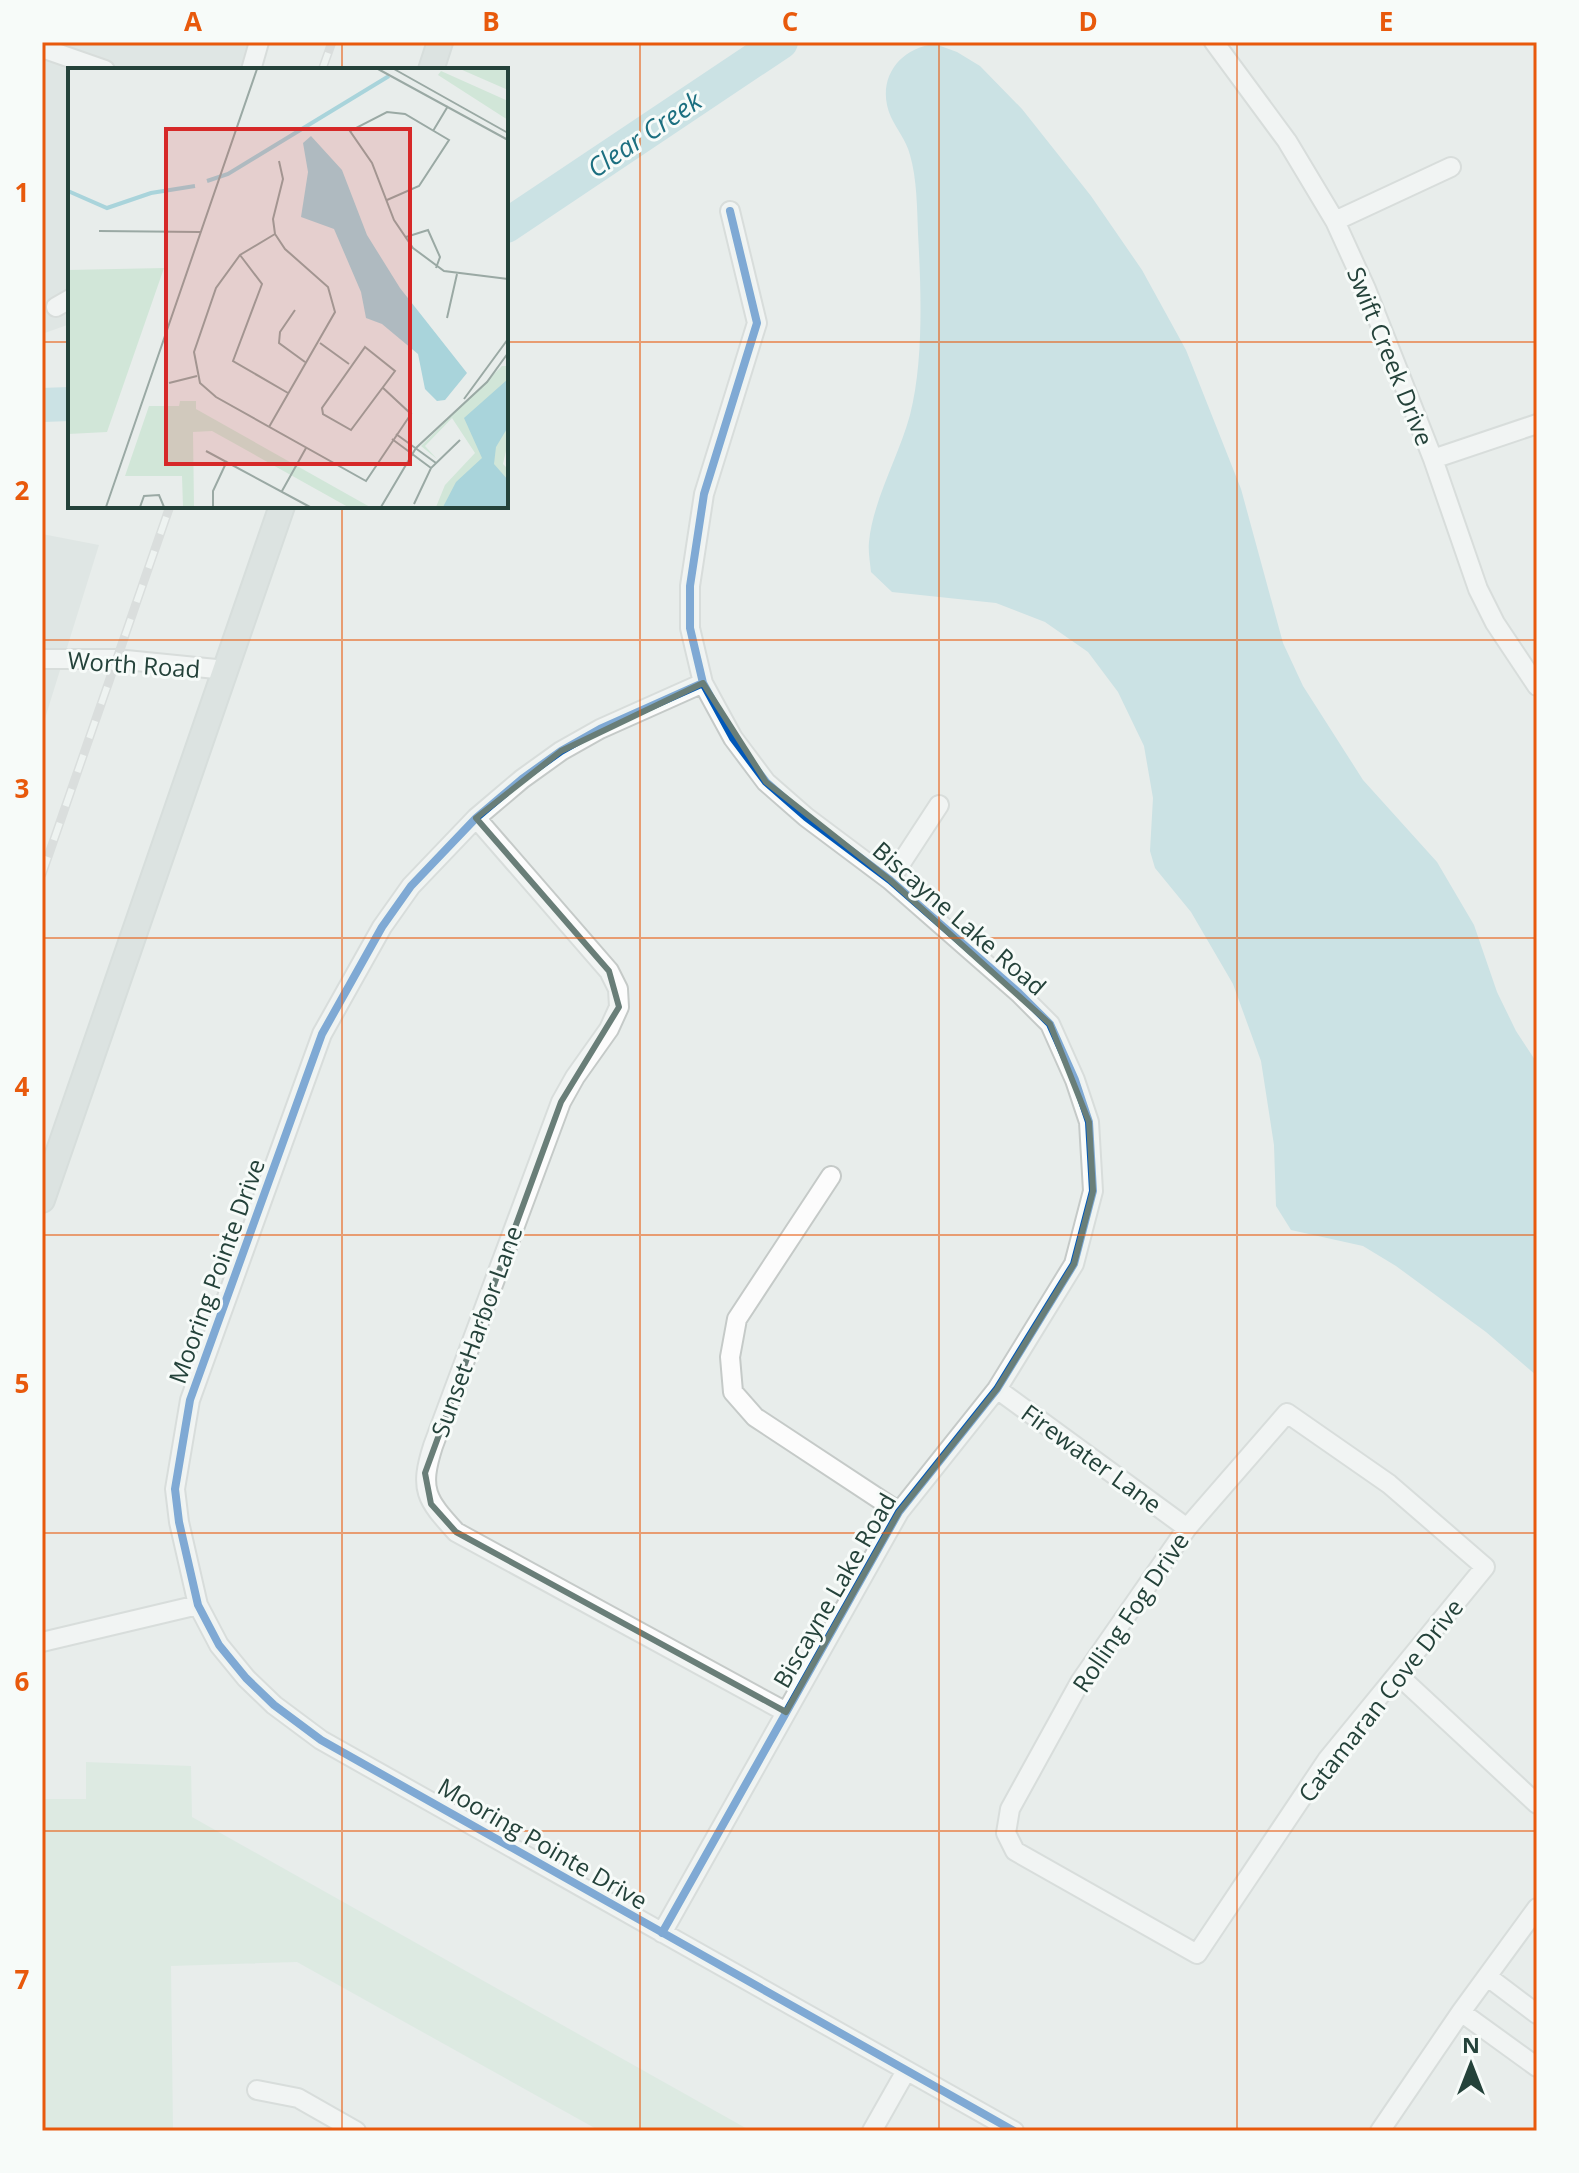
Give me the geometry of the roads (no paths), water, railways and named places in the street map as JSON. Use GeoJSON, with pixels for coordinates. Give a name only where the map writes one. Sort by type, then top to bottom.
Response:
{"type":"FeatureCollection","features":[{"type":"Feature","properties":{"kind":"main road"},"geometry":{"type":"LineString","coordinates":[[432,68],[440,42]]}},
{"type":"Feature","properties":{"kind":"main road"},"geometry":{"type":"LineString","coordinates":[[42,1200],[281,508]]}},
{"type":"Feature","properties":{"kind":"street"},"geometry":{"type":"LineString","coordinates":[[252,68],[259,42]]}},
{"type":"Feature","properties":{"kind":"street","name":"Swift Creek Drive"},"geometry":{"type":"LineString","coordinates":[[1214,42],[1287,141],[1335,221],[1366,289],[1433,459],[1478,589],[1495,623],[1537,686]]}},
{"type":"Feature","properties":{"kind":"street"},"geometry":{"type":"LineString","coordinates":[[42,48],[99,68]]}},
{"type":"Feature","properties":{"kind":"street"},"geometry":{"type":"LineString","coordinates":[[1335,221],[1451,167]]}},
{"type":"Feature","properties":{"kind":"street","name":"Biscayne Lake Road"},"geometry":{"type":"LineString","coordinates":[[662,1933],[899,1512],[997,1389],[1074,1264],[1093,1191],[1089,1122],[1075,1080],[1050,1024],[890,880],[806,817],[766,782],[733,738],[703,683],[690,628],[690,586],[704,494],[757,323],[730,211]]}},
{"type":"Feature","properties":{"kind":"street"},"geometry":{"type":"LineString","coordinates":[[1433,459],[1537,424]]}},
{"type":"Feature","properties":{"kind":"street","name":"Worth Road"},"geometry":{"type":"LineString","coordinates":[[42,659],[116,659],[226,670]]}},
{"type":"Feature","properties":{"kind":"street","name":"Mooring Pointe Drive"},"geometry":{"type":"LineString","coordinates":[[703,683],[600,729],[561,751],[522,779],[476,818],[403,897],[382,927],[322,1034],[190,1400],[175,1489],[179,1522],[198,1605],[219,1645],[274,1705],[321,1740],[1014,2131]]}},
{"type":"Feature","properties":{"kind":"street"},"geometry":{"type":"LineString","coordinates":[[890,880],[939,805]]}},
{"type":"Feature","properties":{"kind":"street","name":"Sunset Harbor Lane"},"geometry":{"type":"LineString","coordinates":[[476,818],[609,971],[618,989],[619,1007],[609,1029],[561,1102],[429,1459],[425,1473],[431,1504],[456,1532],[786,1712]]}},
{"type":"Feature","properties":{"kind":"street"},"geometry":{"type":"LineString","coordinates":[[831,1176],[737,1319],[730,1357],[733,1392],[755,1417],[899,1512]]}},
{"type":"Feature","properties":{"kind":"street","name":"Firewater Lane"},"geometry":{"type":"LineString","coordinates":[[997,1389],[1187,1528]]}},
{"type":"Feature","properties":{"kind":"street","name":"Rolling Fog Drive"},"geometry":{"type":"LineString","coordinates":[[1197,1954],[1015,1851],[1006,1833],[1010,1809],[1080,1682],[1187,1528],[1287,1413],[1389,1484],[1485,1567]]}},
{"type":"Feature","properties":{"kind":"street","name":"Catamaran Cove Drive"},"geometry":{"type":"LineString","coordinates":[[1197,1954],[1327,1760],[1485,1567]]}},
{"type":"Feature","properties":{"kind":"street"},"geometry":{"type":"LineString","coordinates":[[42,1642],[198,1605]]}},
{"type":"Feature","properties":{"kind":"street"},"geometry":{"type":"LineString","coordinates":[[1398,1675],[1537,1804]]}},
{"type":"Feature","properties":{"kind":"street"},"geometry":{"type":"LineString","coordinates":[[1380,2131],[1537,1908]]}},
{"type":"Feature","properties":{"kind":"street"},"geometry":{"type":"LineString","coordinates":[[1488,1977],[1537,2014]]}},
{"type":"Feature","properties":{"kind":"street"},"geometry":{"type":"LineString","coordinates":[[1461,2012],[1537,2067]]}},
{"type":"Feature","properties":{"kind":"street"},"geometry":{"type":"LineString","coordinates":[[872,2131],[906,2071]]}},
{"type":"Feature","properties":{"kind":"street"},"geometry":{"type":"LineString","coordinates":[[257,2090],[298,2098],[356,2131]]}},
{"type":"Feature","properties":{"kind":"water"},"geometry":{"type":"Polygon","coordinates":[[[935,44],[957,52],[980,66],[1022,109],[1091,196],[1142,270],[1186,350],[1241,489],[1283,643],[1303,686],[1363,780],[1437,862],[1474,925],[1497,992],[1516,1031],[1537,1063],[1537,1376],[1486,1332],[1396,1266],[1363,1246],[1291,1230],[1276,1206],[1274,1145],[1261,1061],[1233,984],[1191,912],[1155,868],[1150,851],[1153,798],[1144,746],[1118,692],[1088,652],[1045,622],[996,603],[892,592],[871,572],[871,526],[910,415],[918,372],[920,324],[914,174],[904,140],[891,117],[886,91],[893,68],[901,59],[910,52],[935,44]]]}},
{"type":"Feature","properties":{"kind":"waterway","name":"Clear Creek"},"geometry":{"type":"LineString","coordinates":[[508,225],[781,42]]}},
{"type":"Feature","properties":{"kind":"waterway","name":"Clear Creek"},"geometry":{"type":"LineString","coordinates":[[42,405],[68,404]]}},
{"type":"Feature","properties":{"kind":"railway"},"geometry":{"type":"LineString","coordinates":[[323,68],[332,42]]}},
{"type":"Feature","properties":{"kind":"railway"},"geometry":{"type":"LineString","coordinates":[[42,874],[169,508]]}}]}
